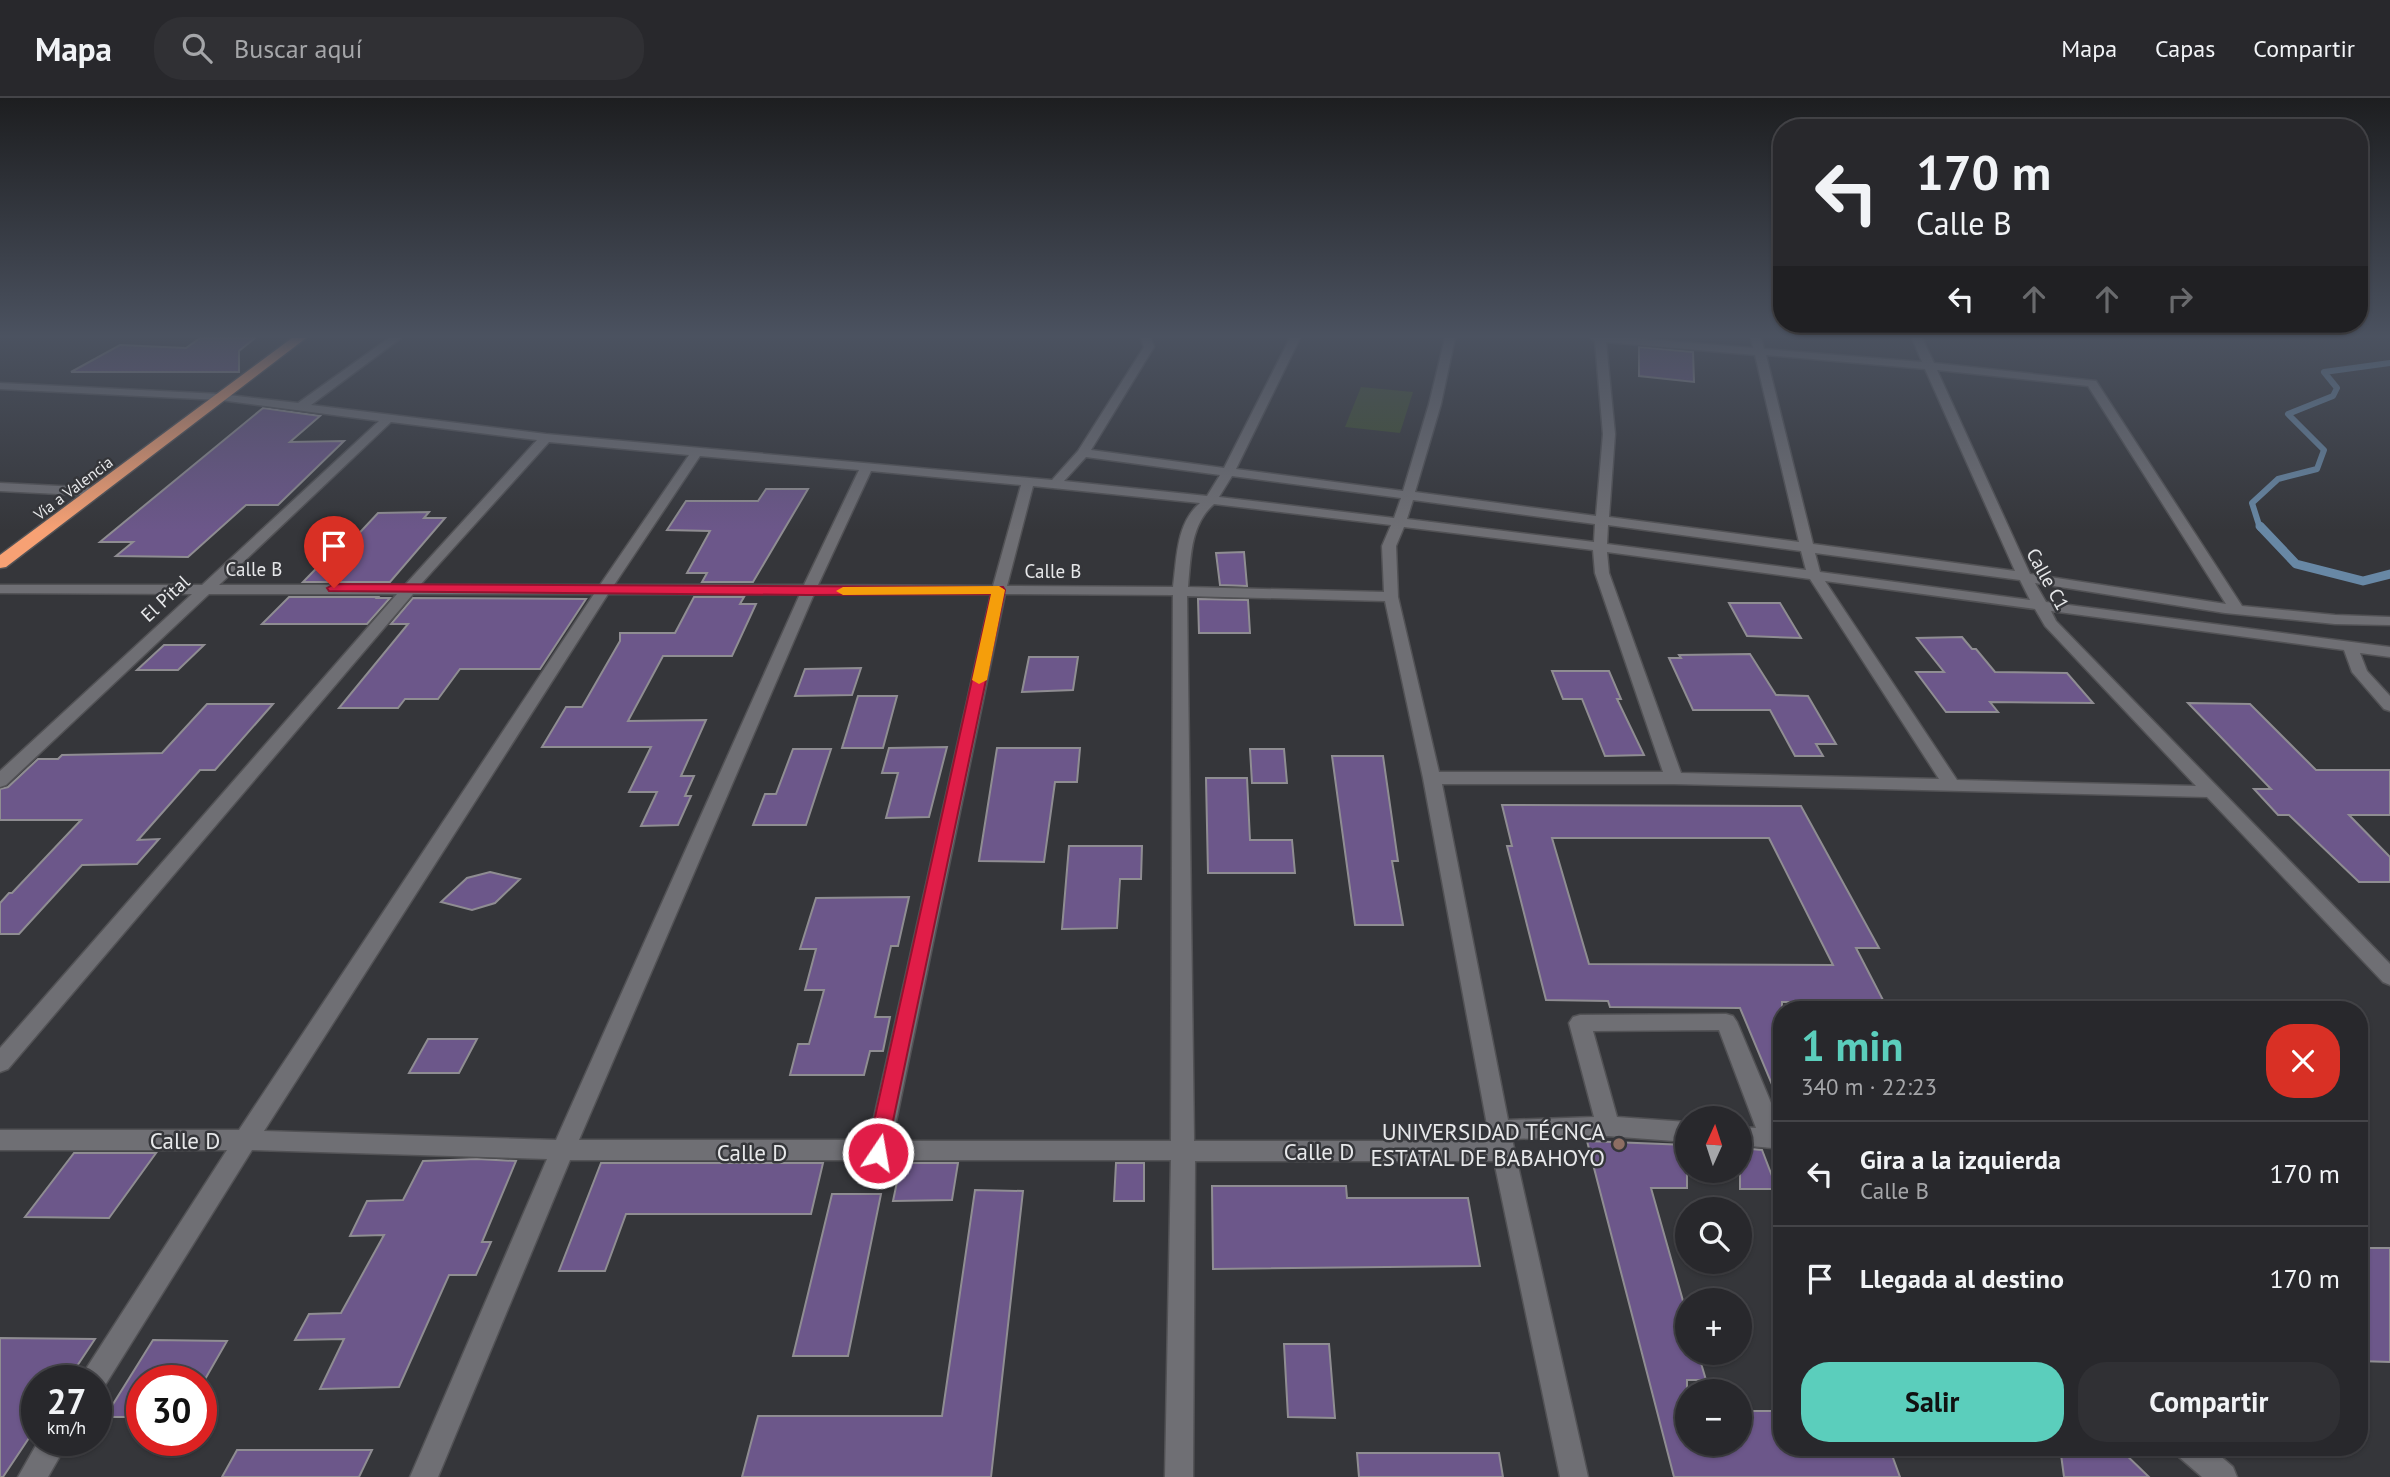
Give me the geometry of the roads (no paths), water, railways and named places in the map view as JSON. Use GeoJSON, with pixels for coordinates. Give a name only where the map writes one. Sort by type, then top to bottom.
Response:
{"type":"FeatureCollection","features":[{"type":"Feature","properties":{"kind":"highway","name":"Vía a Valencia"},"geometry":{"type":"LineString","coordinates":[[0,563],[98,492],[213,402]]}},
{"type":"Feature","properties":{"kind":"street"},"geometry":{"type":"LineString","coordinates":[[263,402],[546,438],[1211,500],[1600,547],[2390,652]]}},
{"type":"Feature","properties":{"kind":"street"},"geometry":{"type":"LineString","coordinates":[[301,407],[307,402]]}},
{"type":"Feature","properties":{"kind":"street"},"geometry":{"type":"LineString","coordinates":[[1055,484],[1083,453],[1115,402]]}},
{"type":"Feature","properties":{"kind":"street"},"geometry":{"type":"LineString","coordinates":[[1179,1477],[1183,1151],[1180,591],[1186,538],[1196,513],[1211,500],[1228,472],[1263,402]]}},
{"type":"Feature","properties":{"kind":"street"},"geometry":{"type":"LineString","coordinates":[[1434,402],[1408,493],[1389,546],[1391,597],[1432,778],[1501,1140],[1574,1477]]}},
{"type":"Feature","properties":{"kind":"street"},"geometry":{"type":"LineString","coordinates":[[1605,402],[1609,434],[1600,547],[1602,573],[1674,779]]}},
{"type":"Feature","properties":{"kind":"street"},"geometry":{"type":"LineString","coordinates":[[1773,402],[1814,575],[1952,786]]}},
{"type":"Feature","properties":{"kind":"street","name":"Calle C1"},"geometry":{"type":"LineString","coordinates":[[1946,402],[2011,551],[2050,623],[2390,977]]}},
{"type":"Feature","properties":{"kind":"street"},"geometry":{"type":"LineString","coordinates":[[2104,402],[2236,608]]}},
{"type":"Feature","properties":{"kind":"street","name":"El Pital"},"geometry":{"type":"LineString","coordinates":[[0,781],[390,417]]}},
{"type":"Feature","properties":{"kind":"street"},"geometry":{"type":"LineString","coordinates":[[0,1063],[409,589],[546,438]]}},
{"type":"Feature","properties":{"kind":"street"},"geometry":{"type":"LineString","coordinates":[[103,1365],[245,1140],[603,590],[696,453]]}},
{"type":"Feature","properties":{"kind":"street"},"geometry":{"type":"LineString","coordinates":[[1083,453],[1408,493],[2024,576],[2323,620],[2390,621]]}},
{"type":"Feature","properties":{"kind":"street"},"geometry":{"type":"LineString","coordinates":[[424,1477],[563,1150],[808,592],[866,468]]}},
{"type":"Feature","properties":{"kind":"street"},"geometry":{"type":"LineString","coordinates":[[878,1153],[999,590],[1028,482]]}},
{"type":"Feature","properties":{"kind":"street"},"geometry":{"type":"LineString","coordinates":[[0,487],[98,492]]}},
{"type":"Feature","properties":{"kind":"street","name":"Calle B"},"geometry":{"type":"LineString","coordinates":[[0,589],[1180,591],[1391,597]]}},
{"type":"Feature","properties":{"kind":"street"},"geometry":{"type":"LineString","coordinates":[[2350,648],[2364,678],[2390,706]]}},
{"type":"Feature","properties":{"kind":"street"},"geometry":{"type":"LineString","coordinates":[[1432,778],[1674,779],[2215,792]]}},
{"type":"Feature","properties":{"kind":"street"},"geometry":{"type":"LineString","coordinates":[[1608,1126],[1580,1023],[1726,1022],[1773,1129]]}},
{"type":"Feature","properties":{"kind":"street","name":"Calle D"},"geometry":{"type":"LineString","coordinates":[[0,1140],[245,1140],[563,1150],[878,1153],[1183,1151],[1501,1140],[1608,1126],[1675,1131]]}},
{"type":"Feature","properties":{"kind":"street"},"geometry":{"type":"LineString","coordinates":[[1752,1137],[1773,1138]]}},
{"type":"Feature","properties":{"kind":"street"},"geometry":{"type":"LineString","coordinates":[[32,1477],[45,1456]]}},
{"type":"Feature","properties":{"kind":"street"},"geometry":{"type":"LineString","coordinates":[[2199,1456],[2223,1477]]}},
{"type":"Feature","properties":{"kind":"waterway"},"geometry":{"type":"LineString","coordinates":[[2260,528],[2252,503],[2278,479],[2317,469],[2324,450],[2288,414],[2317,402]]}},
{"type":"Feature","properties":{"kind":"waterway"},"geometry":{"type":"LineString","coordinates":[[2260,526],[2296,564],[2363,581],[2390,574]]}},
{"type":"Feature","properties":{"kind":"place","name":"UNIVERSIDAD TÉCNCA ESTATAL DE BABAHOYO"},"geometry":{"type":"Point","coordinates":[1619,1144]}}]}
